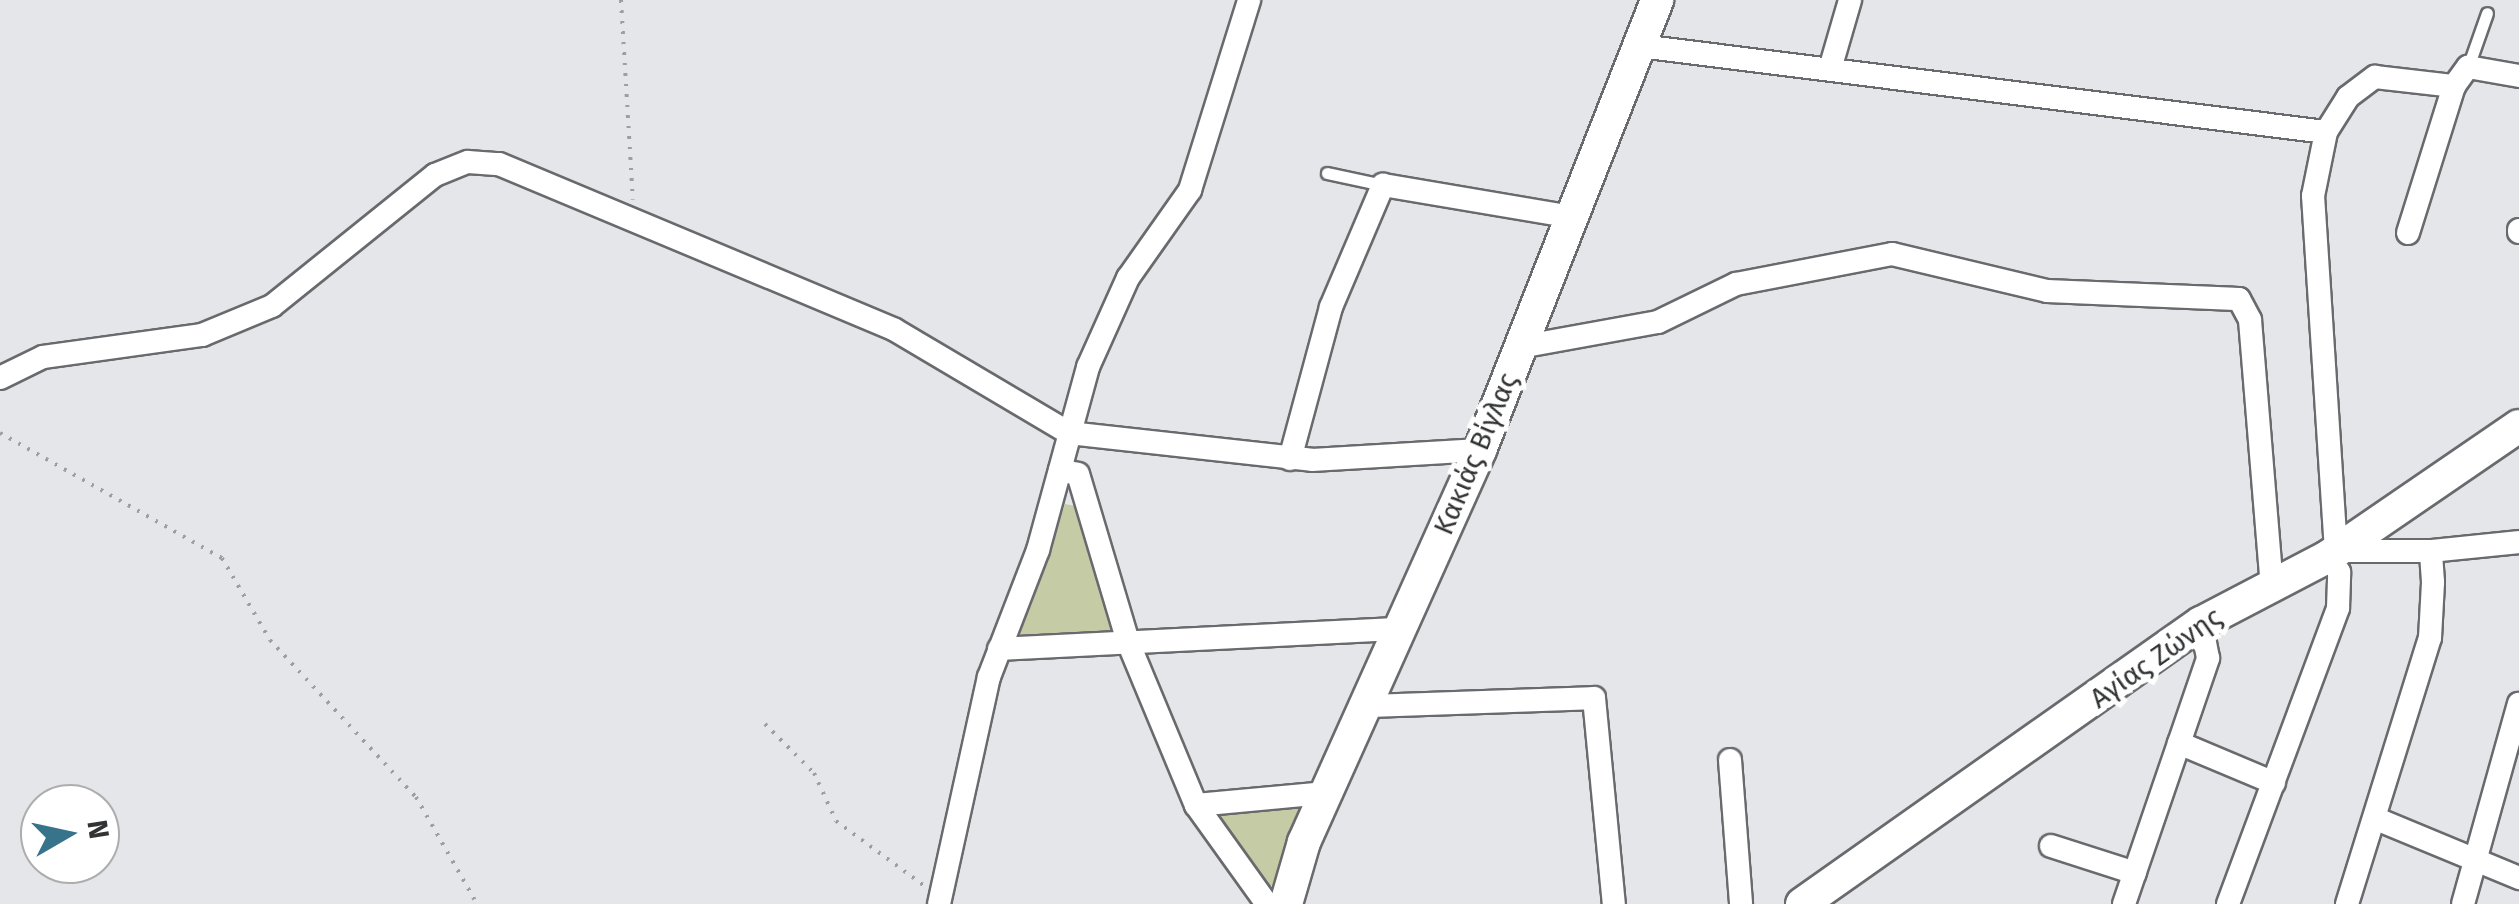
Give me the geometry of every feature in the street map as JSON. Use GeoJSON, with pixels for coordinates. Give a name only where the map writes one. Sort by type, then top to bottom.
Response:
{"type":"FeatureCollection","features":[{"type":"Feature","properties":{"kind":"street"},"geometry":{"type":"LineString","coordinates":[[940,898],[999,649],[1069,472],[1111,310],[1190,190],[1249,0]]}},
{"type":"Feature","properties":{"kind":"street","name":"Κακιάς Βίγλας"},"geometry":{"type":"LineString","coordinates":[[1286,904],[1326,793],[1480,450],[1657,0]]}},
{"type":"Feature","properties":{"kind":"street"},"geometry":{"type":"LineString","coordinates":[[1830,69],[1850,0]]}},
{"type":"Feature","properties":{"kind":"street"},"geometry":{"type":"LineString","coordinates":[[1640,46],[2326,132]]}},
{"type":"Feature","properties":{"kind":"street"},"geometry":{"type":"LineString","coordinates":[[2228,904],[2338,608],[2339,572],[2332,554],[2314,246],[2326,132],[2348,96],[2375,78],[2519,76]]}},
{"type":"Feature","properties":{"kind":"street"},"geometry":{"type":"LineString","coordinates":[[2408,233],[2461,77]]}},
{"type":"Feature","properties":{"kind":"street"},"geometry":{"type":"LineString","coordinates":[[0,378],[43,357],[202,335],[272,306],[435,175],[468,162],[498,164],[636,228],[894,330],[1078,436],[1290,458],[1480,450]]}},
{"type":"Feature","properties":{"kind":"street"},"geometry":{"type":"LineString","coordinates":[[1290,458],[1331,307],[1383,185],[1573,217]]}},
{"type":"Feature","properties":{"kind":"street"},"geometry":{"type":"LineString","coordinates":[[1520,347],[1658,322],[1736,284],[1892,254],[2047,290],[2239,300],[2250,320],[2272,584]]}},
{"type":"Feature","properties":{"kind":"street","name":"Αγίας Ζώνης"},"geometry":{"type":"LineString","coordinates":[[1802,904],[2202,624],[2332,554],[2519,426]]}},
{"type":"Feature","properties":{"kind":"street"},"geometry":{"type":"LineString","coordinates":[[1069,472],[1128,642],[1196,804],[1268,904]]}},
{"type":"Feature","properties":{"kind":"street"},"geometry":{"type":"LineString","coordinates":[[2332,554],[2431,551],[2519,542]]}},
{"type":"Feature","properties":{"kind":"street"},"geometry":{"type":"LineString","coordinates":[[2347,904],[2379,820],[2430,638],[2431,551]]}},
{"type":"Feature","properties":{"kind":"street"},"geometry":{"type":"LineString","coordinates":[[2124,904],[2208,658],[2202,624]]}},
{"type":"Feature","properties":{"kind":"street"},"geometry":{"type":"LineString","coordinates":[[999,649],[1400,629]]}},
{"type":"Feature","properties":{"kind":"street"},"geometry":{"type":"LineString","coordinates":[[1366,706],[1594,698],[1614,904]]}},
{"type":"Feature","properties":{"kind":"street"},"geometry":{"type":"LineString","coordinates":[[2463,904],[2480,862],[2519,704]]}},
{"type":"Feature","properties":{"kind":"street"},"geometry":{"type":"LineString","coordinates":[[2179,743],[2274,782]]}},
{"type":"Feature","properties":{"kind":"street"},"geometry":{"type":"LineString","coordinates":[[1730,760],[1741,904]]}},
{"type":"Feature","properties":{"kind":"street"},"geometry":{"type":"LineString","coordinates":[[1196,804],[1326,793]]}},
{"type":"Feature","properties":{"kind":"street"},"geometry":{"type":"LineString","coordinates":[[2379,820],[2519,878]]}},
{"type":"Feature","properties":{"kind":"street"},"geometry":{"type":"LineString","coordinates":[[2051,846],[2136,873]]}},
{"type":"Feature","properties":{"kind":"lane"},"geometry":{"type":"LineString","coordinates":[[2461,77],[2488,13]]}},
{"type":"Feature","properties":{"kind":"lane"},"geometry":{"type":"LineString","coordinates":[[1327,173],[1383,185]]}},
{"type":"Feature","properties":{"kind":"path"},"geometry":{"type":"LineString","coordinates":[[621,0],[636,228]]}},
{"type":"Feature","properties":{"kind":"path"},"geometry":{"type":"LineString","coordinates":[[0,433],[222,558],[270,640],[416,797],[477,904]]}},
{"type":"Feature","properties":{"kind":"path"},"geometry":{"type":"LineString","coordinates":[[766,724],[814,773],[836,822],[940,898]]}},
{"type":"Feature","properties":{"kind":"green space"},"geometry":{"type":"Polygon","coordinates":[[[1065,504],[1081,507],[1116,630],[1019,637],[1065,504]]]}},
{"type":"Feature","properties":{"kind":"green space"},"geometry":{"type":"Polygon","coordinates":[[[1308,802],[1274,885],[1265,887],[1213,810],[1308,802]]]}}]}
